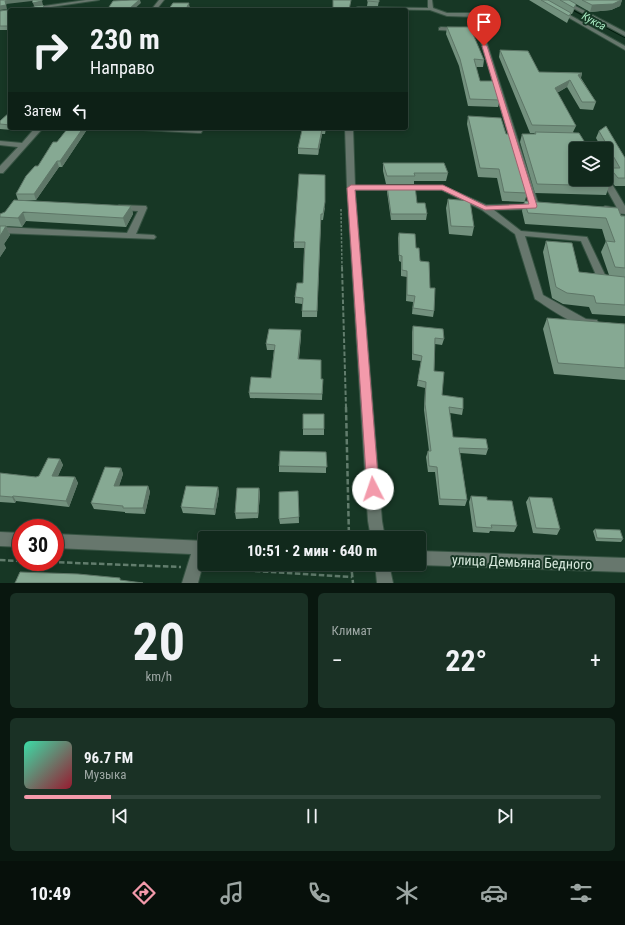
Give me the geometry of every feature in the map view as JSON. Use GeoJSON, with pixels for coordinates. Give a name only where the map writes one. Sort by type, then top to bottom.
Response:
{"type":"FeatureCollection","features":[{"type":"Feature","properties":{"kind":"street"},"geometry":{"type":"LineString","coordinates":[[34,8],[98,0]]}},
{"type":"Feature","properties":{"kind":"street"},"geometry":{"type":"LineString","coordinates":[[155,8],[162,0]]}},
{"type":"Feature","properties":{"kind":"street"},"geometry":{"type":"LineString","coordinates":[[430,0],[431,9]]}},
{"type":"Feature","properties":{"kind":"street"},"geometry":{"type":"LineString","coordinates":[[540,0],[625,48]]}},
{"type":"Feature","properties":{"kind":"street"},"geometry":{"type":"LineString","coordinates":[[560,0],[625,34]]}},
{"type":"Feature","properties":{"kind":"street"},"geometry":{"type":"LineString","coordinates":[[408,9],[431,9],[445,14],[478,15]]}},
{"type":"Feature","properties":{"kind":"street"},"geometry":{"type":"LineString","coordinates":[[440,28],[480,31],[537,206],[485,208]]}},
{"type":"Feature","properties":{"kind":"street"},"geometry":{"type":"LineString","coordinates":[[0,171],[37,130]]}},
{"type":"Feature","properties":{"kind":"street"},"geometry":{"type":"LineString","coordinates":[[180,130],[199,130]]}},
{"type":"Feature","properties":{"kind":"street"},"geometry":{"type":"LineString","coordinates":[[349,130],[351,188],[377,531]]}},
{"type":"Feature","properties":{"kind":"street"},"geometry":{"type":"LineString","coordinates":[[0,143],[23,146]]}},
{"type":"Feature","properties":{"kind":"street"},"geometry":{"type":"LineString","coordinates":[[609,186],[624,210]]}},
{"type":"Feature","properties":{"kind":"street"},"geometry":{"type":"LineString","coordinates":[[351,188],[443,188],[485,208],[519,233],[584,239],[603,282],[625,284]]}},
{"type":"Feature","properties":{"kind":"street"},"geometry":{"type":"LineString","coordinates":[[112,208],[143,208],[130,236]]}},
{"type":"Feature","properties":{"kind":"street"},"geometry":{"type":"LineString","coordinates":[[593,209],[624,210]]}},
{"type":"Feature","properties":{"kind":"street"},"geometry":{"type":"LineString","coordinates":[[0,230],[151,237]]}},
{"type":"Feature","properties":{"kind":"street"},"geometry":{"type":"LineString","coordinates":[[519,233],[539,297],[584,323],[604,324]]}},
{"type":"Feature","properties":{"kind":"street"},"geometry":{"type":"LineString","coordinates":[[0,539],[12,540]]}},
{"type":"Feature","properties":{"kind":"street"},"geometry":{"type":"LineString","coordinates":[[64,541],[198,548]]}},
{"type":"Feature","properties":{"kind":"street","name":"улица Демьяна Бедного"},"geometry":{"type":"LineString","coordinates":[[426,558],[625,565]]}},
{"type":"Feature","properties":{"kind":"street"},"geometry":{"type":"LineString","coordinates":[[190,583],[198,561]]}},
{"type":"Feature","properties":{"kind":"street"},"geometry":{"type":"LineString","coordinates":[[383,571],[385,583]]}},
{"type":"Feature","properties":{"kind":"path"},"geometry":{"type":"LineString","coordinates":[[341,206],[350,531]]}},
{"type":"Feature","properties":{"kind":"path"},"geometry":{"type":"LineString","coordinates":[[0,560],[12,561]]}},
{"type":"Feature","properties":{"kind":"path"},"geometry":{"type":"LineString","coordinates":[[351,571],[352,583]]}},
{"type":"Feature","properties":{"kind":"building"},"geometry":{"type":"Polygon","coordinates":[[[0,0],[12,0],[5,1],[6,5],[0,6],[0,0]]]}},
{"type":"Feature","properties":{"kind":"building"},"geometry":{"type":"Polygon","coordinates":[[[32,0],[42,0],[42,1],[33,3],[32,0]]]}},
{"type":"Feature","properties":{"kind":"building"},"geometry":{"type":"Polygon","coordinates":[[[139,0],[130,8],[108,8],[113,1],[139,0]]]}},
{"type":"Feature","properties":{"kind":"building"},"geometry":{"type":"Polygon","coordinates":[[[333,0],[351,0],[349,8],[333,8],[333,0]]]}},
{"type":"Feature","properties":{"kind":"building"},"geometry":{"type":"Polygon","coordinates":[[[379,0],[379,2],[367,1],[379,0]]]}},
{"type":"Feature","properties":{"kind":"building"},"geometry":{"type":"Polygon","coordinates":[[[541,0],[548,0],[571,13],[569,16],[541,0]]]}},
{"type":"Feature","properties":{"kind":"building"},"geometry":{"type":"Polygon","coordinates":[[[560,0],[569,0],[576,4],[574,8],[560,0]]]}},
{"type":"Feature","properties":{"kind":"building"},"geometry":{"type":"Polygon","coordinates":[[[582,0],[621,0],[613,4],[592,5],[582,0]]]}},
{"type":"Feature","properties":{"kind":"building"},"geometry":{"type":"Polygon","coordinates":[[[173,3],[189,3],[187,7],[190,7],[189,8],[169,8],[173,3]]]}},
{"type":"Feature","properties":{"kind":"building"},"geometry":{"type":"Polygon","coordinates":[[[43,5],[44,8],[35,8],[34,6],[43,5]]]}},
{"type":"Feature","properties":{"kind":"building"},"geometry":{"type":"Polygon","coordinates":[[[7,10],[8,26],[0,26],[0,11],[7,10]]]}},
{"type":"Feature","properties":{"kind":"building"},"geometry":{"type":"Polygon","coordinates":[[[447,27],[470,27],[484,60],[474,59],[480,81],[494,81],[500,100],[470,99],[460,59],[447,27]]]}},
{"type":"Feature","properties":{"kind":"building"},"geometry":{"type":"Polygon","coordinates":[[[500,50],[528,51],[539,72],[582,73],[578,75],[596,102],[582,102],[570,80],[555,88],[576,126],[532,125],[500,50]]]}},
{"type":"Feature","properties":{"kind":"building"},"geometry":{"type":"Polygon","coordinates":[[[8,114],[8,125],[0,124],[0,121],[8,114]]]}},
{"type":"Feature","properties":{"kind":"building"},"geometry":{"type":"Polygon","coordinates":[[[468,116],[501,118],[506,134],[510,134],[526,184],[524,184],[527,193],[504,192],[499,169],[480,168],[468,116]]]}},
{"type":"Feature","properties":{"kind":"building"},"geometry":{"type":"Polygon","coordinates":[[[606,126],[625,158],[625,178],[618,178],[613,172],[613,168],[620,168],[613,156],[613,142],[605,142],[599,131],[606,126]]]}},
{"type":"Feature","properties":{"kind":"building"},"geometry":{"type":"Polygon","coordinates":[[[66,130],[82,130],[60,161],[57,161],[34,194],[16,194],[26,176],[35,166],[38,166],[53,142],[57,142],[66,130]]]}},
{"type":"Feature","properties":{"kind":"building"},"geometry":{"type":"Polygon","coordinates":[[[302,130],[322,130],[318,149],[298,148],[302,130]]]}},
{"type":"Feature","properties":{"kind":"building"},"geometry":{"type":"Polygon","coordinates":[[[535,132],[579,133],[585,142],[569,142],[569,185],[537,184],[522,134],[536,134],[535,132]]]}},
{"type":"Feature","properties":{"kind":"building"},"geometry":{"type":"Polygon","coordinates":[[[383,163],[444,163],[448,173],[414,173],[415,176],[387,176],[383,163]]]}},
{"type":"Feature","properties":{"kind":"building"},"geometry":{"type":"Polygon","coordinates":[[[299,174],[325,175],[325,202],[323,214],[321,214],[317,311],[302,311],[303,298],[295,297],[297,283],[303,283],[305,242],[294,242],[299,174]]]}},
{"type":"Feature","properties":{"kind":"building"},"geometry":{"type":"Polygon","coordinates":[[[387,186],[415,186],[417,203],[425,203],[427,214],[391,214],[387,186]]]}},
{"type":"Feature","properties":{"kind":"building"},"geometry":{"type":"Polygon","coordinates":[[[448,199],[470,201],[474,227],[451,226],[448,199]]]}},
{"type":"Feature","properties":{"kind":"building"},"geometry":{"type":"Polygon","coordinates":[[[14,200],[131,206],[123,218],[23,212],[18,218],[0,217],[0,214],[5,212],[14,200]]]}},
{"type":"Feature","properties":{"kind":"building"},"geometry":{"type":"Polygon","coordinates":[[[524,201],[618,208],[621,216],[625,216],[625,268],[615,267],[606,241],[615,242],[606,218],[528,213],[524,201]]]}},
{"type":"Feature","properties":{"kind":"building"},"geometry":{"type":"Polygon","coordinates":[[[0,226],[6,226],[0,236],[0,226]]]}},
{"type":"Feature","properties":{"kind":"building"},"geometry":{"type":"Polygon","coordinates":[[[399,233],[415,234],[416,248],[419,248],[420,261],[429,262],[430,288],[435,288],[434,311],[413,308],[415,296],[407,295],[407,271],[402,270],[402,256],[399,255],[399,233]]]}},
{"type":"Feature","properties":{"kind":"building"},"geometry":{"type":"Polygon","coordinates":[[[546,241],[572,243],[579,272],[625,277],[625,305],[596,303],[594,296],[567,293],[556,287],[546,241]]]}},
{"type":"Feature","properties":{"kind":"building"},"geometry":{"type":"Polygon","coordinates":[[[547,318],[625,324],[625,368],[558,363],[547,318]]]}},
{"type":"Feature","properties":{"kind":"building"},"geometry":{"type":"Polygon","coordinates":[[[413,326],[443,329],[444,339],[435,338],[434,371],[444,372],[442,395],[463,398],[463,409],[449,407],[453,437],[486,439],[488,449],[459,448],[467,500],[440,499],[437,467],[429,466],[428,451],[431,451],[425,404],[426,382],[418,380],[422,356],[413,354],[413,326]]]}},
{"type":"Feature","properties":{"kind":"building"},"geometry":{"type":"Polygon","coordinates":[[[269,329],[301,330],[298,359],[321,360],[321,379],[323,379],[322,394],[249,393],[251,377],[271,378],[275,345],[266,344],[269,329]]]}},
{"type":"Feature","properties":{"kind":"building"},"geometry":{"type":"Polygon","coordinates":[[[303,414],[324,414],[324,429],[303,429],[303,414]]]}},
{"type":"Feature","properties":{"kind":"building"},"geometry":{"type":"Polygon","coordinates":[[[280,451],[326,452],[327,467],[279,466],[280,451]]]}},
{"type":"Feature","properties":{"kind":"building"},"geometry":{"type":"Polygon","coordinates":[[[48,458],[60,459],[52,476],[75,477],[66,501],[0,496],[0,473],[36,477],[39,476],[48,458]]]}},
{"type":"Feature","properties":{"kind":"building"},"geometry":{"type":"Polygon","coordinates":[[[105,467],[121,468],[114,486],[148,486],[143,508],[123,508],[123,506],[91,503],[105,467]]]}},
{"type":"Feature","properties":{"kind":"building"},"geometry":{"type":"Polygon","coordinates":[[[186,486],[218,487],[214,509],[181,507],[186,486]]]}},
{"type":"Feature","properties":{"kind":"building"},"geometry":{"type":"Polygon","coordinates":[[[237,488],[259,488],[258,513],[235,513],[237,488]]]}},
{"type":"Feature","properties":{"kind":"building"},"geometry":{"type":"Polygon","coordinates":[[[298,491],[299,517],[279,519],[279,492],[298,491]]]}},
{"type":"Feature","properties":{"kind":"building"},"geometry":{"type":"Polygon","coordinates":[[[471,496],[487,497],[487,500],[512,501],[517,526],[491,525],[492,528],[476,527],[471,496]]]}},
{"type":"Feature","properties":{"kind":"building"},"geometry":{"type":"Polygon","coordinates":[[[529,497],[552,498],[560,529],[536,528],[529,497]]]}},
{"type":"Feature","properties":{"kind":"building"},"geometry":{"type":"Polygon","coordinates":[[[595,529],[620,530],[623,539],[597,538],[595,529]]]}},
{"type":"Feature","properties":{"kind":"building"},"geometry":{"type":"Polygon","coordinates":[[[20,572],[78,574],[120,578],[120,580],[143,583],[15,583],[20,572]]]}},
{"type":"Feature","properties":{"kind":"waterway","name":"Кукса"},"geometry":{"type":"LineString","coordinates":[[570,8],[625,37]]}},
{"type":"Feature","properties":{"kind":"route"},"geometry":{"type":"LineString","coordinates":[[373,489],[351,188],[443,188],[485,208],[534,206],[484,46]]}}]}
